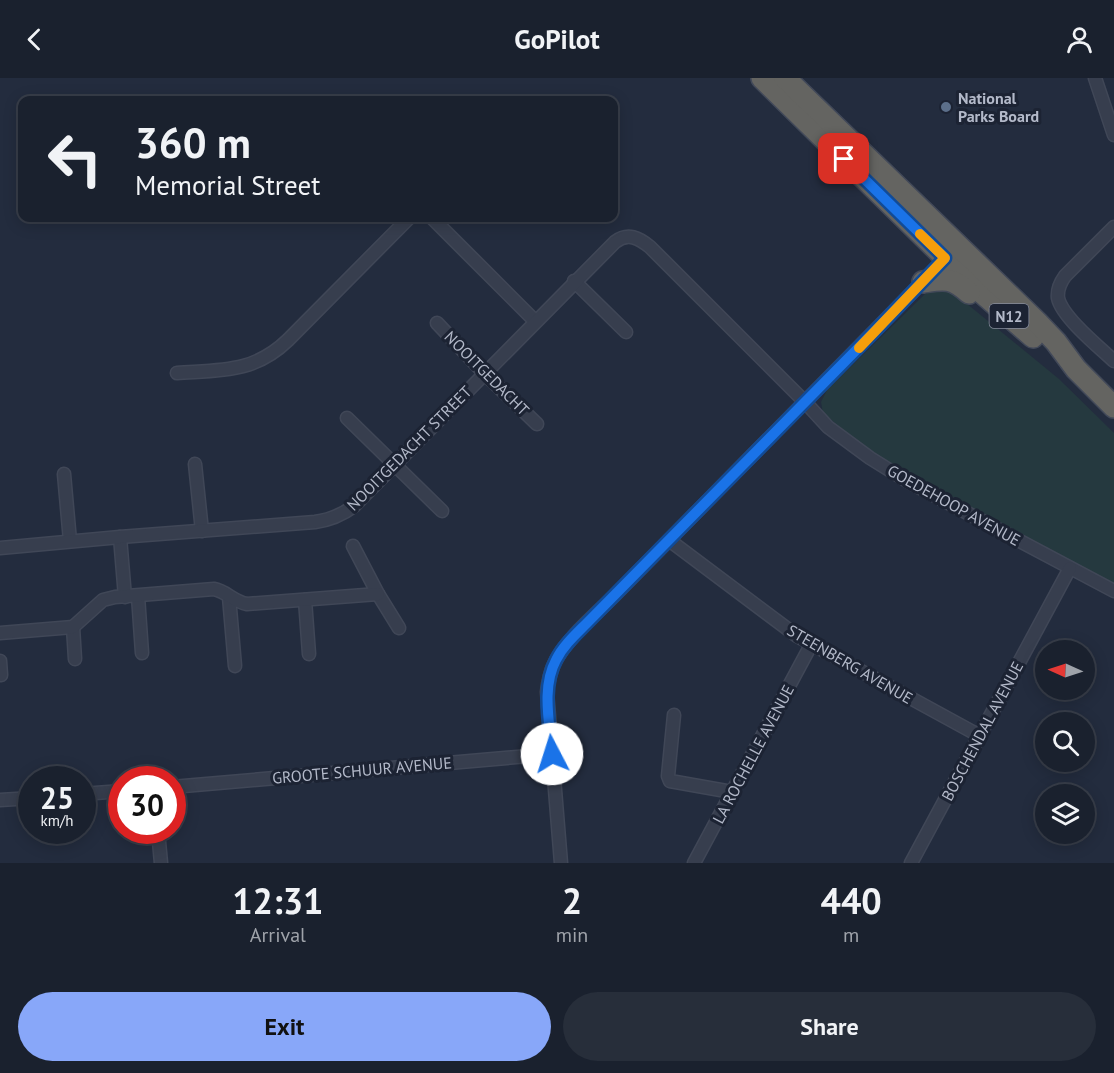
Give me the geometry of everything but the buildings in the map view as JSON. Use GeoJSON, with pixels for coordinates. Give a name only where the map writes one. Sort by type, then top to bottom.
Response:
{"type":"FeatureCollection","features":[{"type":"Feature","properties":{"kind":"highway","name":"N12"},"geometry":{"type":"LineString","coordinates":[[769,79],[951,252],[1056,342],[1076,369],[1114,407]]}},
{"type":"Feature","properties":{"kind":"highway","name":"N12"},"geometry":{"type":"LineString","coordinates":[[951,252],[987,298],[1060,359],[1076,369]]}},
{"type":"Feature","properties":{"kind":"highway"},"geometry":{"type":"LineString","coordinates":[[923,282],[944,280],[957,283],[999,319],[1021,334],[1038,341]]}},
{"type":"Feature","properties":{"kind":"street"},"geometry":{"type":"LineString","coordinates":[[1095,78],[1114,135]]}},
{"type":"Feature","properties":{"kind":"street"},"geometry":{"type":"LineString","coordinates":[[177,373],[237,368],[258,361],[276,351],[405,222]]}},
{"type":"Feature","properties":{"kind":"street"},"geometry":{"type":"LineString","coordinates":[[436,222],[535,321]]}},
{"type":"Feature","properties":{"kind":"street"},"geometry":{"type":"LineString","coordinates":[[1114,227],[1065,276],[1059,286],[1058,295],[1066,314],[1114,361]]}},
{"type":"Feature","properties":{"kind":"street","name":"NOOITGEDACHT STREET"},"geometry":{"type":"LineString","coordinates":[[0,548],[315,522],[347,511],[619,238],[633,237],[643,241],[650,248]]}},
{"type":"Feature","properties":{"kind":"street","name":"GOEDEHOOP AVENUE"},"geometry":{"type":"LineString","coordinates":[[650,248],[835,432],[870,458],[907,481],[1114,591]]}},
{"type":"Feature","properties":{"kind":"street"},"geometry":{"type":"LineString","coordinates":[[561,863],[547,692],[550,672],[555,662],[573,638],[951,252]]}},
{"type":"Feature","properties":{"kind":"street"},"geometry":{"type":"LineString","coordinates":[[574,282],[626,332]]}},
{"type":"Feature","properties":{"kind":"street","name":"NOOITGEDACHT"},"geometry":{"type":"LineString","coordinates":[[437,323],[537,424]]}},
{"type":"Feature","properties":{"kind":"street"},"geometry":{"type":"LineString","coordinates":[[346,418],[442,511]]}},
{"type":"Feature","properties":{"kind":"street"},"geometry":{"type":"LineString","coordinates":[[195,464],[202,531]]}},
{"type":"Feature","properties":{"kind":"street"},"geometry":{"type":"LineString","coordinates":[[64,474],[70,541]]}},
{"type":"Feature","properties":{"kind":"street"},"geometry":{"type":"LineString","coordinates":[[120,537],[142,653]]}},
{"type":"Feature","properties":{"kind":"street","name":"STEENBERG AVENUE"},"geometry":{"type":"LineString","coordinates":[[669,540],[812,645],[980,736]]}},
{"type":"Feature","properties":{"kind":"street"},"geometry":{"type":"LineString","coordinates":[[353,546],[399,628]]}},
{"type":"Feature","properties":{"kind":"street","name":"BOSCHENDAL AVENUE"},"geometry":{"type":"LineString","coordinates":[[911,863],[1071,568]]}},
{"type":"Feature","properties":{"kind":"street"},"geometry":{"type":"LineString","coordinates":[[0,633],[73,627],[103,600],[112,597],[213,589],[222,591],[237,602],[247,604],[378,594]]}},
{"type":"Feature","properties":{"kind":"street"},"geometry":{"type":"LineString","coordinates":[[229,597],[235,666]]}},
{"type":"Feature","properties":{"kind":"street"},"geometry":{"type":"LineString","coordinates":[[305,600],[309,654]]}},
{"type":"Feature","properties":{"kind":"street"},"geometry":{"type":"LineString","coordinates":[[73,627],[75,659]]}},
{"type":"Feature","properties":{"kind":"street","name":"LA ROCHELLE AVENUE"},"geometry":{"type":"LineString","coordinates":[[694,863],[812,645]]}},
{"type":"Feature","properties":{"kind":"street"},"geometry":{"type":"LineString","coordinates":[[0,661],[1,675]]}},
{"type":"Feature","properties":{"kind":"street"},"geometry":{"type":"LineString","coordinates":[[674,715],[668,776],[670,782],[732,792]]}},
{"type":"Feature","properties":{"kind":"street","name":"GROOTE SCHUUR AVENUE"},"geometry":{"type":"LineString","coordinates":[[186,786],[552,754]]}},
{"type":"Feature","properties":{"kind":"street"},"geometry":{"type":"LineString","coordinates":[[0,800],[18,799]]}},
{"type":"Feature","properties":{"kind":"street"},"geometry":{"type":"LineString","coordinates":[[159,844],[161,863]]}},
{"type":"Feature","properties":{"kind":"shaded area"},"geometry":{"type":"Polygon","coordinates":[[[944,289],[966,303],[1059,379],[1114,433],[1114,585],[866,449],[823,413],[821,402],[827,390],[925,294],[944,289]]]}},
{"type":"Feature","properties":{"kind":"slow traffic"},"geometry":{"type":"LineString","coordinates":[[859,348],[945,258],[920,234]]}},
{"type":"Feature","properties":{"kind":"place","name":"National Parks Board"},"geometry":{"type":"Point","coordinates":[946,107]}},
{"type":"Feature","properties":{"kind":"route"},"geometry":{"type":"LineString","coordinates":[[552,754],[547,692],[550,672],[560,653],[945,258],[844,159]]}}]}
